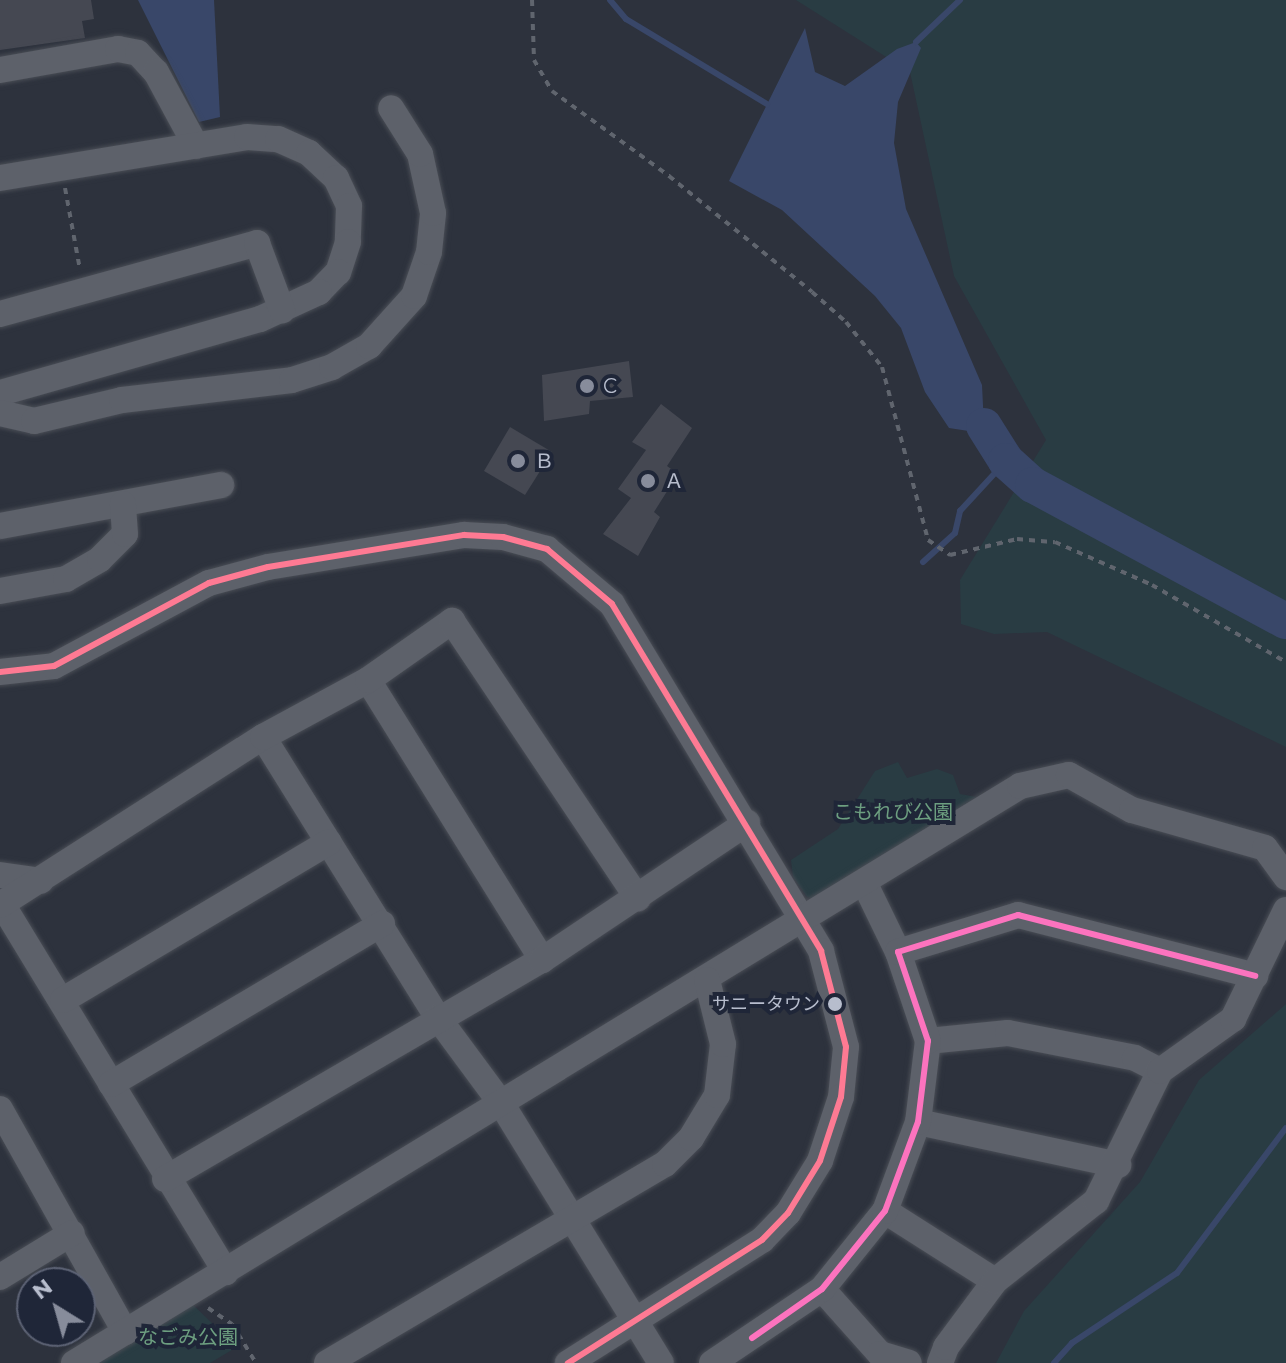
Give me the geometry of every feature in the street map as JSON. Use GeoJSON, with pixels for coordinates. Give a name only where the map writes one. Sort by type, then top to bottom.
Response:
{"type":"FeatureCollection","features":[{"type":"Feature","properties":{"kind":"street"},"geometry":{"type":"LineString","coordinates":[[0,70],[118,49],[138,53],[156,72],[196,146]]}},
{"type":"Feature","properties":{"kind":"street"},"geometry":{"type":"LineString","coordinates":[[0,413],[34,421],[122,400],[292,380],[332,367],[369,346],[414,296],[432,226],[420,154],[391,108]]}},
{"type":"Feature","properties":{"kind":"street"},"geometry":{"type":"LineString","coordinates":[[0,178],[247,137],[278,139],[309,153],[336,178],[349,206],[348,242],[338,272],[319,292],[282,310],[0,393]]}},
{"type":"Feature","properties":{"kind":"street"},"geometry":{"type":"LineString","coordinates":[[0,314],[83,288],[257,243],[282,310]]}},
{"type":"Feature","properties":{"kind":"street"},"geometry":{"type":"LineString","coordinates":[[0,526],[221,485]]}},
{"type":"Feature","properties":{"kind":"street"},"geometry":{"type":"LineString","coordinates":[[0,591],[66,579],[100,559],[125,534],[123,504]]}},
{"type":"Feature","properties":{"kind":"street"},"geometry":{"type":"LineString","coordinates":[[0,672],[54,666],[209,583],[268,567],[464,535],[503,537],[547,549],[612,604],[803,917],[832,982],[846,1047],[841,1097],[820,1161],[788,1213],[762,1240],[634,1324],[568,1363]]}},
{"type":"Feature","properties":{"kind":"street"},"geometry":{"type":"LineString","coordinates":[[226,1272],[165,1179],[63,1000],[1,905],[263,737],[368,680],[452,621],[638,899]]}},
{"type":"Feature","properties":{"kind":"street"},"geometry":{"type":"LineString","coordinates":[[368,680],[542,960]]}},
{"type":"Feature","properties":{"kind":"street"},"geometry":{"type":"LineString","coordinates":[[263,737],[438,1018],[501,1103],[634,1324],[661,1363]]}},
{"type":"Feature","properties":{"kind":"street"},"geometry":{"type":"LineString","coordinates":[[74,1363],[707,980],[803,917],[865,884],[1020,786],[1069,775],[1132,810],[1265,848],[1286,877]]}},
{"type":"Feature","properties":{"kind":"street"},"geometry":{"type":"LineString","coordinates":[[165,1179],[542,960],[638,899],[747,823]]}},
{"type":"Feature","properties":{"kind":"street"},"geometry":{"type":"LineString","coordinates":[[63,1000],[329,842]]}},
{"type":"Feature","properties":{"kind":"street"},"geometry":{"type":"LineString","coordinates":[[0,875],[41,881]]}},
{"type":"Feature","properties":{"kind":"street"},"geometry":{"type":"LineString","coordinates":[[712,1363],[822,1289],[885,1211],[918,1122],[928,1041],[898,952],[865,884]]}},
{"type":"Feature","properties":{"kind":"street"},"geometry":{"type":"LineString","coordinates":[[940,1363],[946,1347],[995,1281],[1096,1201],[1118,1165],[1160,1071],[1233,1019],[1286,910]]}},
{"type":"Feature","properties":{"kind":"street"},"geometry":{"type":"LineString","coordinates":[[898,952],[1018,915],[1255,976]]}},
{"type":"Feature","properties":{"kind":"street"},"geometry":{"type":"LineString","coordinates":[[111,1084],[382,924]]}},
{"type":"Feature","properties":{"kind":"street"},"geometry":{"type":"LineString","coordinates":[[327,1363],[665,1164],[691,1138],[717,1095],[723,1044],[707,980]]}},
{"type":"Feature","properties":{"kind":"street"},"geometry":{"type":"LineString","coordinates":[[928,1041],[1008,1033],[1135,1058],[1160,1071]]}},
{"type":"Feature","properties":{"kind":"street"},"geometry":{"type":"LineString","coordinates":[[0,1109],[9,1148],[72,1233],[125,1332]]}},
{"type":"Feature","properties":{"kind":"street"},"geometry":{"type":"LineString","coordinates":[[918,1122],[1118,1165]]}},
{"type":"Feature","properties":{"kind":"street"},"geometry":{"type":"LineString","coordinates":[[885,1211],[995,1281]]}},
{"type":"Feature","properties":{"kind":"street"},"geometry":{"type":"LineString","coordinates":[[0,1277],[72,1233]]}},
{"type":"Feature","properties":{"kind":"street"},"geometry":{"type":"LineString","coordinates":[[822,1289],[878,1358],[909,1363]]}},
{"type":"Feature","properties":{"kind":"path"},"geometry":{"type":"LineString","coordinates":[[532,0],[534,60],[552,91],[669,176],[812,292],[846,322],[882,367],[928,540],[950,555],[1017,539],[1055,542],[1152,585],[1286,662]]}},
{"type":"Feature","properties":{"kind":"path"},"geometry":{"type":"LineString","coordinates":[[62,168],[83,288]]}},
{"type":"Feature","properties":{"kind":"path"},"geometry":{"type":"LineString","coordinates":[[193,1292],[232,1324],[256,1363]]}},
{"type":"Feature","properties":{"kind":"green space"},"geometry":{"type":"Polygon","coordinates":[[[796,0],[1286,0],[1286,747],[1047,632],[994,634],[961,624],[960,580],[1046,440],[954,276],[910,72],[796,0]]]}},
{"type":"Feature","properties":{"kind":"green space","name":"こもれび公園"},"geometry":{"type":"Polygon","coordinates":[[[898,762],[907,778],[937,769],[953,775],[960,794],[982,798],[812,899],[807,897],[793,877],[791,860],[838,829],[875,771],[898,762]]]}},
{"type":"Feature","properties":{"kind":"green space"},"geometry":{"type":"Polygon","coordinates":[[[1286,1004],[1286,1363],[996,1363],[1024,1311],[1140,1182],[1199,1080],[1286,1004]]]}},
{"type":"Feature","properties":{"kind":"green space","name":"なごみ公園"},"geometry":{"type":"Polygon","coordinates":[[[191,1303],[237,1347],[210,1363],[90,1363],[191,1303]]]}},
{"type":"Feature","properties":{"kind":"water"},"geometry":{"type":"Polygon","coordinates":[[[138,0],[214,0],[220,117],[199,122],[138,0]]]}},
{"type":"Feature","properties":{"kind":"water"},"geometry":{"type":"Polygon","coordinates":[[[805,28],[815,72],[845,86],[897,49],[916,42],[921,48],[898,102],[894,143],[906,209],[982,385],[984,426],[975,432],[949,428],[925,392],[901,328],[875,296],[782,210],[729,181],[805,28]]]}},
{"type":"Feature","properties":{"kind":"building"},"geometry":{"type":"Polygon","coordinates":[[[0,0],[91,0],[94,19],[82,21],[85,38],[0,50],[0,0]]]}},
{"type":"Feature","properties":{"kind":"building","name":"C"},"geometry":{"type":"Polygon","coordinates":[[[629,361],[633,397],[590,401],[589,414],[544,421],[542,375],[629,361]]]}},
{"type":"Feature","properties":{"kind":"building","name":"Ａ"},"geometry":{"type":"Polygon","coordinates":[[[661,404],[692,428],[667,466],[678,474],[654,512],[660,517],[638,556],[603,534],[631,498],[618,489],[646,450],[632,442],[661,404]]]}},
{"type":"Feature","properties":{"kind":"building","name":"Ｂ"},"geometry":{"type":"Polygon","coordinates":[[[510,427],[552,452],[525,495],[484,471],[510,427]]]}},
{"type":"Feature","properties":{"kind":"waterway"},"geometry":{"type":"LineString","coordinates":[[610,0],[626,19],[767,104]]}},
{"type":"Feature","properties":{"kind":"waterway"},"geometry":{"type":"LineString","coordinates":[[916,42],[960,0]]}},
{"type":"Feature","properties":{"kind":"waterway"},"geometry":{"type":"LineString","coordinates":[[984,426],[1006,461],[1033,485],[1286,621]]}},
{"type":"Feature","properties":{"kind":"waterway"},"geometry":{"type":"LineString","coordinates":[[923,562],[955,533],[960,511],[1006,461]]}},
{"type":"Feature","properties":{"kind":"waterway"},"geometry":{"type":"LineString","coordinates":[[1054,1363],[1072,1343],[1177,1273],[1286,1128]]}},
{"type":"Feature","properties":{"kind":"transit line"},"geometry":{"type":"LineString","coordinates":[[0,672],[54,666],[209,583],[268,567],[464,535],[503,537],[547,549],[612,604],[821,951],[846,1047],[841,1097],[820,1161],[788,1213],[762,1240],[568,1363]]}},
{"type":"Feature","properties":{"kind":"transit line"},"geometry":{"type":"LineString","coordinates":[[752,1338],[822,1289],[885,1211],[918,1122],[928,1041],[898,952],[1018,915],[1255,976]]}},
{"type":"Feature","properties":{"kind":"place","name":"C"},"geometry":{"type":"Point","coordinates":[587,386]}},
{"type":"Feature","properties":{"kind":"place","name":"Ｂ"},"geometry":{"type":"Point","coordinates":[518,461]}},
{"type":"Feature","properties":{"kind":"place","name":"Ａ"},"geometry":{"type":"Point","coordinates":[648,481]}},
{"type":"Feature","properties":{"kind":"place","name":"サニータウン"},"geometry":{"type":"Point","coordinates":[835,1004]}}]}
